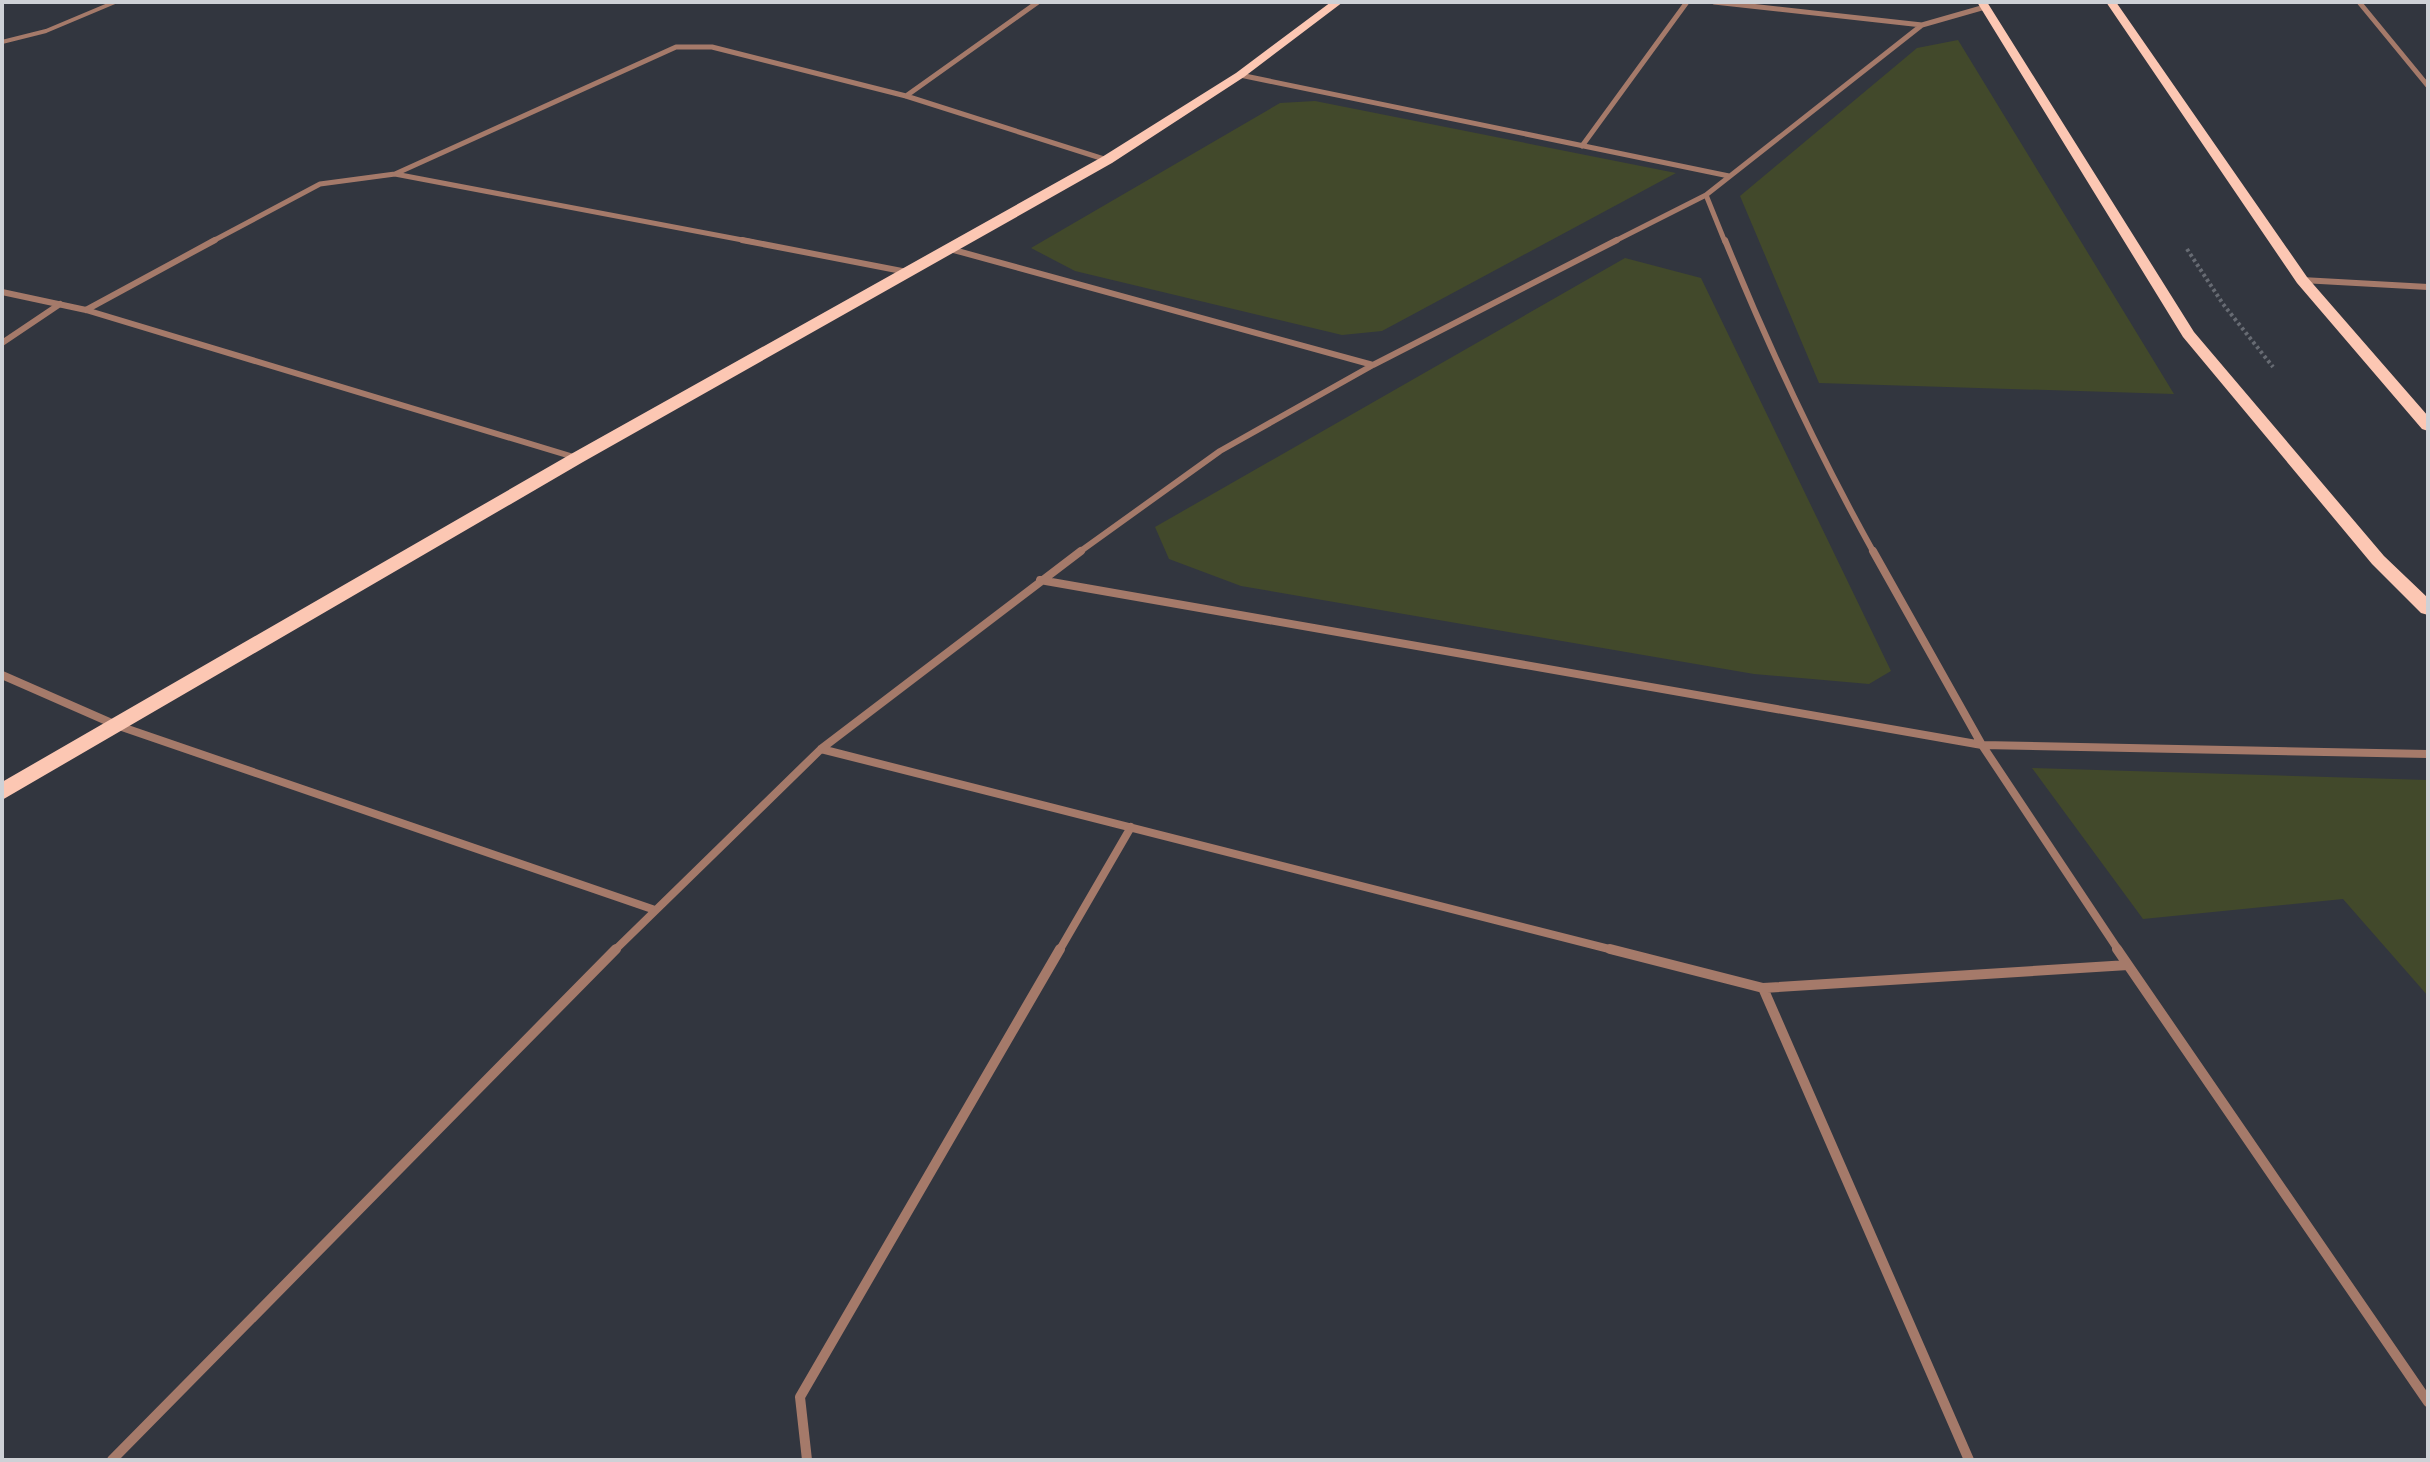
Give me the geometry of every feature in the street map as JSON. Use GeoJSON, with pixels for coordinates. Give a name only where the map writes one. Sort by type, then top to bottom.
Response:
{"type":"FeatureCollection","features":[{"type":"Feature","properties":{"kind":"main road"},"geometry":{"type":"LineString","coordinates":[[2,792],[577,458],[1107,160],[1240,75],[1338,2]]}},
{"type":"Feature","properties":{"kind":"main road"},"geometry":{"type":"LineString","coordinates":[[2111,2],[2302,280],[2428,426]]}},
{"type":"Feature","properties":{"kind":"main road"},"geometry":{"type":"LineString","coordinates":[[1984,4],[2188,334],[2378,560],[2428,609]]}},
{"type":"Feature","properties":{"kind":"street"},"geometry":{"type":"LineString","coordinates":[[906,96],[1038,2]]}},
{"type":"Feature","properties":{"kind":"street"},"geometry":{"type":"LineString","coordinates":[[1582,146],[1687,2]]}},
{"type":"Feature","properties":{"kind":"street"},"geometry":{"type":"LineString","coordinates":[[1714,2],[1922,25]]}},
{"type":"Feature","properties":{"kind":"street"},"geometry":{"type":"LineString","coordinates":[[2359,2],[2428,86]]}},
{"type":"Feature","properties":{"kind":"street"},"geometry":{"type":"LineString","coordinates":[[112,1460],[655,910],[821,749],[1040,580],[1220,451],[1373,365],[1706,195],[1922,25],[1984,4]]}},
{"type":"Feature","properties":{"kind":"street"},"geometry":{"type":"LineString","coordinates":[[86,310],[320,184],[395,174],[676,47],[712,47],[906,96],[1107,160]]}},
{"type":"Feature","properties":{"kind":"street"},"geometry":{"type":"LineString","coordinates":[[1240,75],[1729,176]]}},
{"type":"Feature","properties":{"kind":"street"},"geometry":{"type":"LineString","coordinates":[[395,174],[907,272]]}},
{"type":"Feature","properties":{"kind":"street"},"geometry":{"type":"LineString","coordinates":[[1706,195],[1773,358],[1828,471],[1982,745],[2128,965],[2428,1402]]}},
{"type":"Feature","properties":{"kind":"street"},"geometry":{"type":"LineString","coordinates":[[949,248],[1373,365]]}},
{"type":"Feature","properties":{"kind":"street"},"geometry":{"type":"LineString","coordinates":[[2302,280],[2428,287]]}},
{"type":"Feature","properties":{"kind":"street"},"geometry":{"type":"LineString","coordinates":[[2,292],[86,310],[577,458]]}},
{"type":"Feature","properties":{"kind":"street"},"geometry":{"type":"LineString","coordinates":[[2,343],[60,304]]}},
{"type":"Feature","properties":{"kind":"street"},"geometry":{"type":"LineString","coordinates":[[1040,580],[1982,745],[2428,754]]}},
{"type":"Feature","properties":{"kind":"street"},"geometry":{"type":"LineString","coordinates":[[2,675],[116,725],[655,910]]}},
{"type":"Feature","properties":{"kind":"street"},"geometry":{"type":"LineString","coordinates":[[821,749],[1763,988],[2128,965]]}},
{"type":"Feature","properties":{"kind":"street"},"geometry":{"type":"LineString","coordinates":[[807,1460],[800,1397],[1131,827]]}},
{"type":"Feature","properties":{"kind":"street"},"geometry":{"type":"LineString","coordinates":[[1763,988],[1969,1460]]}},
{"type":"Feature","properties":{"kind":"lane"},"geometry":{"type":"LineString","coordinates":[[2,42],[46,31],[115,2]]}},
{"type":"Feature","properties":{"kind":"path"},"geometry":{"type":"LineString","coordinates":[[2180,239],[2223,304],[2279,374]]}},
{"type":"Feature","properties":{"kind":"green space"},"geometry":{"type":"Polygon","coordinates":[[[1958,40],[2174,394],[1819,383],[1740,196],[1917,48],[1958,40]]]}},
{"type":"Feature","properties":{"kind":"green space"},"geometry":{"type":"Polygon","coordinates":[[[1315,101],[1676,173],[1382,331],[1342,335],[1075,271],[1031,248],[1280,103],[1315,101]]]}},
{"type":"Feature","properties":{"kind":"green space"},"geometry":{"type":"Polygon","coordinates":[[[1625,258],[1701,278],[1891,671],[1869,684],[1754,674],[1241,586],[1169,559],[1155,527],[1625,258]]]}},
{"type":"Feature","properties":{"kind":"green space"},"geometry":{"type":"Polygon","coordinates":[[[2032,768],[2428,780],[2428,996],[2343,899],[2143,919],[2032,768]]]}}]}
